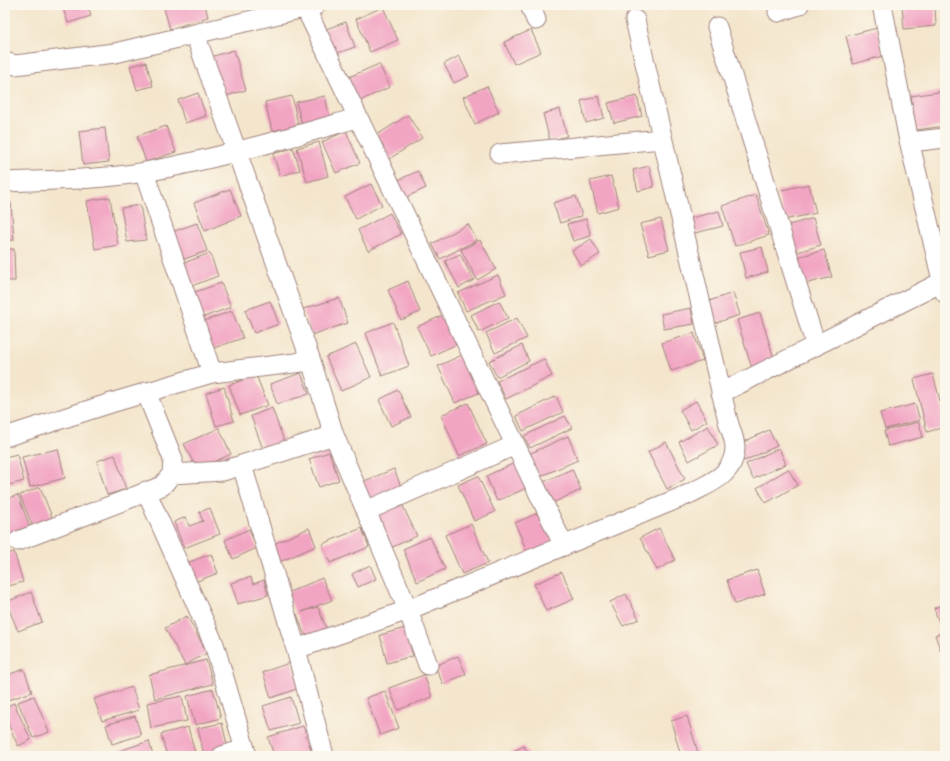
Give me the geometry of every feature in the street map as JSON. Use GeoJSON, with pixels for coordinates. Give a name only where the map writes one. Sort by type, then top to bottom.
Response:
{"type":"FeatureCollection","features":[{"type":"Feature","properties":{"kind":"street"},"geometry":{"type":"LineString","coordinates":[[778,12],[799,5]]}},
{"type":"Feature","properties":{"kind":"street"},"geometry":{"type":"LineString","coordinates":[[722,393],[816,346],[944,287],[910,142],[882,5]]}},
{"type":"Feature","properties":{"kind":"street"},"geometry":{"type":"LineString","coordinates":[[5,62],[15,65],[115,53],[308,6],[357,118],[564,546]]}},
{"type":"Feature","properties":{"kind":"street"},"geometry":{"type":"LineString","coordinates":[[296,648],[408,610],[689,494],[723,476],[732,462],[735,447],[635,20]]}},
{"type":"Feature","properties":{"kind":"street"},"geometry":{"type":"LineString","coordinates":[[717,27],[816,346]]}},
{"type":"Feature","properties":{"kind":"street"},"geometry":{"type":"LineString","coordinates":[[195,34],[311,361],[334,435],[408,610],[428,665]]}},
{"type":"Feature","properties":{"kind":"street"},"geometry":{"type":"LineString","coordinates":[[5,182],[76,180],[144,172],[237,152],[357,118]]}},
{"type":"Feature","properties":{"kind":"street"},"geometry":{"type":"LineString","coordinates":[[500,154],[662,138]]}},
{"type":"Feature","properties":{"kind":"street"},"geometry":{"type":"LineString","coordinates":[[910,142],[945,138]]}},
{"type":"Feature","properties":{"kind":"street"},"geometry":{"type":"LineString","coordinates":[[144,172],[212,373]]}},
{"type":"Feature","properties":{"kind":"street"},"geometry":{"type":"LineString","coordinates":[[5,437],[146,392],[212,373],[311,361]]}},
{"type":"Feature","properties":{"kind":"street"},"geometry":{"type":"LineString","coordinates":[[18,541],[162,486],[172,474],[173,459],[146,392]]}},
{"type":"Feature","properties":{"kind":"street"},"geometry":{"type":"LineString","coordinates":[[172,474],[223,471],[334,435]]}},
{"type":"Feature","properties":{"kind":"street"},"geometry":{"type":"LineString","coordinates":[[366,511],[515,445]]}},
{"type":"Feature","properties":{"kind":"street"},"geometry":{"type":"LineString","coordinates":[[242,465],[296,648],[324,756]]}},
{"type":"Feature","properties":{"kind":"street"},"geometry":{"type":"LineString","coordinates":[[146,492],[214,644],[246,753],[222,756]]}},
{"type":"Feature","properties":{"kind":"building"},"geometry":{"type":"Polygon","coordinates":[[[62,5],[88,5],[91,16],[68,23],[62,5]]]}},
{"type":"Feature","properties":{"kind":"building"},"geometry":{"type":"Polygon","coordinates":[[[163,5],[205,5],[208,17],[170,29],[163,5]]]}},
{"type":"Feature","properties":{"kind":"building"},"geometry":{"type":"Polygon","coordinates":[[[453,5],[464,5],[455,9],[453,5]]]}},
{"type":"Feature","properties":{"kind":"building"},"geometry":{"type":"Polygon","coordinates":[[[902,5],[935,5],[936,26],[904,29],[902,5]]]}},
{"type":"Feature","properties":{"kind":"building"},"geometry":{"type":"Polygon","coordinates":[[[383,7],[398,40],[370,52],[356,19],[383,7]]]}},
{"type":"Feature","properties":{"kind":"building"},"geometry":{"type":"Polygon","coordinates":[[[346,22],[355,47],[329,56],[320,31],[346,22]]]}},
{"type":"Feature","properties":{"kind":"building"},"geometry":{"type":"Polygon","coordinates":[[[877,28],[883,56],[853,64],[846,36],[877,28]]]}},
{"type":"Feature","properties":{"kind":"building"},"geometry":{"type":"Polygon","coordinates":[[[531,30],[541,52],[514,64],[504,42],[531,30]]]}},
{"type":"Feature","properties":{"kind":"building"},"geometry":{"type":"Polygon","coordinates":[[[234,50],[246,90],[219,98],[207,58],[234,50]]]}},
{"type":"Feature","properties":{"kind":"building"},"geometry":{"type":"Polygon","coordinates":[[[459,56],[469,76],[454,83],[444,64],[459,56]]]}},
{"type":"Feature","properties":{"kind":"building"},"geometry":{"type":"Polygon","coordinates":[[[146,62],[153,86],[137,90],[130,66],[146,62]]]}},
{"type":"Feature","properties":{"kind":"building"},"geometry":{"type":"Polygon","coordinates":[[[379,64],[390,87],[353,104],[342,80],[379,64]]]}},
{"type":"Feature","properties":{"kind":"building"},"geometry":{"type":"Polygon","coordinates":[[[487,86],[499,112],[475,124],[463,97],[487,86]]]}},
{"type":"Feature","properties":{"kind":"building"},"geometry":{"type":"Polygon","coordinates":[[[945,91],[945,126],[916,130],[911,96],[945,91]]]}},
{"type":"Feature","properties":{"kind":"building"},"geometry":{"type":"Polygon","coordinates":[[[198,93],[206,116],[185,123],[178,100],[198,93]]]}},
{"type":"Feature","properties":{"kind":"building"},"geometry":{"type":"Polygon","coordinates":[[[292,96],[298,125],[272,131],[265,102],[292,96]]]}},
{"type":"Feature","properties":{"kind":"building"},"geometry":{"type":"Polygon","coordinates":[[[325,96],[330,119],[302,125],[296,102],[325,96]]]}},
{"type":"Feature","properties":{"kind":"building"},"geometry":{"type":"Polygon","coordinates":[[[599,96],[604,118],[586,123],[581,101],[599,96]]]}},
{"type":"Feature","properties":{"kind":"building"},"geometry":{"type":"Polygon","coordinates":[[[637,96],[642,116],[614,123],[608,103],[637,96]]]}},
{"type":"Feature","properties":{"kind":"building"},"geometry":{"type":"Polygon","coordinates":[[[560,109],[567,136],[550,141],[543,114],[560,109]]]}},
{"type":"Feature","properties":{"kind":"building"},"geometry":{"type":"Polygon","coordinates":[[[408,115],[422,138],[386,161],[372,138],[408,115]]]}},
{"type":"Feature","properties":{"kind":"building"},"geometry":{"type":"Polygon","coordinates":[[[166,126],[176,152],[146,162],[137,136],[166,126]]]}},
{"type":"Feature","properties":{"kind":"building"},"geometry":{"type":"Polygon","coordinates":[[[105,128],[109,162],[83,165],[79,131],[105,128]]]}},
{"type":"Feature","properties":{"kind":"building"},"geometry":{"type":"Polygon","coordinates":[[[346,131],[360,163],[336,173],[322,142],[346,131]]]}},
{"type":"Feature","properties":{"kind":"building"},"geometry":{"type":"Polygon","coordinates":[[[319,142],[328,176],[307,182],[297,148],[319,142]]]}},
{"type":"Feature","properties":{"kind":"building"},"geometry":{"type":"Polygon","coordinates":[[[293,148],[300,170],[280,176],[273,154],[293,148]]]}},
{"type":"Feature","properties":{"kind":"building"},"geometry":{"type":"Polygon","coordinates":[[[649,166],[654,187],[638,191],[633,170],[649,166]]]}},
{"type":"Feature","properties":{"kind":"building"},"geometry":{"type":"Polygon","coordinates":[[[418,171],[426,188],[402,199],[394,182],[418,171]]]}},
{"type":"Feature","properties":{"kind":"building"},"geometry":{"type":"Polygon","coordinates":[[[611,176],[619,207],[598,213],[590,181],[611,176]]]}},
{"type":"Feature","properties":{"kind":"building"},"geometry":{"type":"Polygon","coordinates":[[[371,184],[382,205],[356,219],[345,197],[371,184]]]}},
{"type":"Feature","properties":{"kind":"building"},"geometry":{"type":"Polygon","coordinates":[[[809,184],[816,213],[784,220],[777,191],[809,184]]]}},
{"type":"Feature","properties":{"kind":"building"},"geometry":{"type":"Polygon","coordinates":[[[230,189],[241,216],[205,231],[194,203],[230,189]]]}},
{"type":"Feature","properties":{"kind":"building"},"geometry":{"type":"Polygon","coordinates":[[[756,195],[769,235],[735,246],[722,206],[756,195]]]}},
{"type":"Feature","properties":{"kind":"building"},"geometry":{"type":"Polygon","coordinates":[[[576,196],[582,216],[560,223],[553,203],[576,196]]]}},
{"type":"Feature","properties":{"kind":"building"},"geometry":{"type":"Polygon","coordinates":[[[110,197],[118,245],[95,249],[87,201],[110,197]]]}},
{"type":"Feature","properties":{"kind":"building"},"geometry":{"type":"Polygon","coordinates":[[[11,203],[14,240],[5,241],[5,204],[11,203]]]}},
{"type":"Feature","properties":{"kind":"building"},"geometry":{"type":"Polygon","coordinates":[[[140,205],[146,240],[127,242],[121,208],[140,205]]]}},
{"type":"Feature","properties":{"kind":"building"},"geometry":{"type":"Polygon","coordinates":[[[719,211],[723,226],[687,235],[683,220],[719,211]]]}},
{"type":"Feature","properties":{"kind":"building"},"geometry":{"type":"Polygon","coordinates":[[[390,213],[401,234],[368,251],[358,230],[390,213]]]}},
{"type":"Feature","properties":{"kind":"building"},"geometry":{"type":"Polygon","coordinates":[[[813,218],[821,245],[794,253],[786,226],[813,218]]]}},
{"type":"Feature","properties":{"kind":"building"},"geometry":{"type":"Polygon","coordinates":[[[586,219],[591,236],[573,241],[567,224],[586,219]]]}},
{"type":"Feature","properties":{"kind":"building"},"geometry":{"type":"Polygon","coordinates":[[[661,219],[669,250],[649,255],[640,224],[661,219]]]}},
{"type":"Feature","properties":{"kind":"building"},"geometry":{"type":"Polygon","coordinates":[[[197,223],[207,251],[179,261],[169,233],[197,223]]]}},
{"type":"Feature","properties":{"kind":"building"},"geometry":{"type":"Polygon","coordinates":[[[468,224],[477,240],[440,259],[432,244],[468,224]]]}},
{"type":"Feature","properties":{"kind":"building"},"geometry":{"type":"Polygon","coordinates":[[[591,239],[600,254],[581,266],[572,251],[591,239]]]}},
{"type":"Feature","properties":{"kind":"building"},"geometry":{"type":"Polygon","coordinates":[[[480,240],[496,269],[477,280],[461,250],[480,240]]]}},
{"type":"Feature","properties":{"kind":"building"},"geometry":{"type":"Polygon","coordinates":[[[945,240],[945,268],[939,241],[945,240]]]}},
{"type":"Feature","properties":{"kind":"building"},"geometry":{"type":"Polygon","coordinates":[[[762,247],[768,272],[746,278],[740,252],[762,247]]]}},
{"type":"Feature","properties":{"kind":"building"},"geometry":{"type":"Polygon","coordinates":[[[5,249],[14,249],[15,281],[5,281],[5,249]]]}},
{"type":"Feature","properties":{"kind":"building"},"geometry":{"type":"Polygon","coordinates":[[[824,250],[832,277],[801,285],[794,258],[824,250]]]}},
{"type":"Feature","properties":{"kind":"building"},"geometry":{"type":"Polygon","coordinates":[[[210,253],[218,276],[189,287],[181,264],[210,253]]]}},
{"type":"Feature","properties":{"kind":"building"},"geometry":{"type":"Polygon","coordinates":[[[460,254],[474,280],[459,288],[445,261],[460,254]]]}},
{"type":"Feature","properties":{"kind":"building"},"geometry":{"type":"Polygon","coordinates":[[[498,275],[506,294],[466,311],[458,293],[498,275]]]}},
{"type":"Feature","properties":{"kind":"building"},"geometry":{"type":"Polygon","coordinates":[[[408,281],[420,312],[401,320],[388,290],[408,281]]]}},
{"type":"Feature","properties":{"kind":"building"},"geometry":{"type":"Polygon","coordinates":[[[221,283],[231,307],[201,318],[192,293],[221,283]]]}},
{"type":"Feature","properties":{"kind":"building"},"geometry":{"type":"Polygon","coordinates":[[[733,293],[740,315],[712,324],[706,302],[733,293]]]}},
{"type":"Feature","properties":{"kind":"building"},"geometry":{"type":"Polygon","coordinates":[[[339,298],[348,323],[311,335],[303,309],[339,298]]]}},
{"type":"Feature","properties":{"kind":"building"},"geometry":{"type":"Polygon","coordinates":[[[270,301],[279,324],[254,333],[245,310],[270,301]]]}},
{"type":"Feature","properties":{"kind":"building"},"geometry":{"type":"Polygon","coordinates":[[[499,301],[508,318],[479,332],[471,315],[499,301]]]}},
{"type":"Feature","properties":{"kind":"building"},"geometry":{"type":"Polygon","coordinates":[[[691,308],[694,324],[664,329],[661,314],[691,308]]]}},
{"type":"Feature","properties":{"kind":"building"},"geometry":{"type":"Polygon","coordinates":[[[232,311],[243,338],[211,349],[201,322],[232,311]]]}},
{"type":"Feature","properties":{"kind":"building"},"geometry":{"type":"Polygon","coordinates":[[[760,313],[776,365],[753,372],[737,320],[760,313]]]}},
{"type":"Feature","properties":{"kind":"building"},"geometry":{"type":"Polygon","coordinates":[[[443,315],[457,344],[431,356],[417,327],[443,315]]]}},
{"type":"Feature","properties":{"kind":"building"},"geometry":{"type":"Polygon","coordinates":[[[517,318],[527,338],[495,353],[486,333],[517,318]]]}},
{"type":"Feature","properties":{"kind":"building"},"geometry":{"type":"Polygon","coordinates":[[[393,322],[409,366],[382,376],[366,333],[393,322]]]}},
{"type":"Feature","properties":{"kind":"building"},"geometry":{"type":"Polygon","coordinates":[[[694,333],[703,361],[671,371],[662,343],[694,333]]]}},
{"type":"Feature","properties":{"kind":"building"},"geometry":{"type":"Polygon","coordinates":[[[356,344],[371,377],[341,391],[326,357],[356,344]]]}},
{"type":"Feature","properties":{"kind":"building"},"geometry":{"type":"Polygon","coordinates":[[[522,345],[529,361],[497,377],[489,361],[522,345]]]}},
{"type":"Feature","properties":{"kind":"building"},"geometry":{"type":"Polygon","coordinates":[[[464,354],[481,392],[455,403],[438,366],[464,354]]]}},
{"type":"Feature","properties":{"kind":"building"},"geometry":{"type":"Polygon","coordinates":[[[544,359],[552,376],[506,399],[497,381],[544,359]]]}},
{"type":"Feature","properties":{"kind":"building"},"geometry":{"type":"Polygon","coordinates":[[[301,373],[309,394],[277,404],[270,384],[301,373]]]}},
{"type":"Feature","properties":{"kind":"building"},"geometry":{"type":"Polygon","coordinates":[[[933,374],[945,420],[945,427],[927,432],[914,379],[933,374]]]}},
{"type":"Feature","properties":{"kind":"building"},"geometry":{"type":"Polygon","coordinates":[[[256,375],[268,405],[240,415],[229,385],[256,375]]]}},
{"type":"Feature","properties":{"kind":"building"},"geometry":{"type":"Polygon","coordinates":[[[224,387],[234,421],[216,426],[206,393],[224,387]]]}},
{"type":"Feature","properties":{"kind":"building"},"geometry":{"type":"Polygon","coordinates":[[[398,390],[411,417],[391,426],[379,400],[398,390]]]}},
{"type":"Feature","properties":{"kind":"building"},"geometry":{"type":"Polygon","coordinates":[[[556,396],[563,412],[523,431],[516,416],[556,396]]]}},
{"type":"Feature","properties":{"kind":"building"},"geometry":{"type":"Polygon","coordinates":[[[696,401],[707,421],[691,430],[680,410],[696,401]]]}},
{"type":"Feature","properties":{"kind":"building"},"geometry":{"type":"Polygon","coordinates":[[[468,403],[487,444],[459,456],[441,415],[468,403]]]}},
{"type":"Feature","properties":{"kind":"building"},"geometry":{"type":"Polygon","coordinates":[[[915,404],[920,420],[885,429],[880,413],[915,404]]]}},
{"type":"Feature","properties":{"kind":"building"},"geometry":{"type":"Polygon","coordinates":[[[272,408],[285,444],[264,452],[251,416],[272,408]]]}},
{"type":"Feature","properties":{"kind":"building"},"geometry":{"type":"Polygon","coordinates":[[[565,416],[572,428],[530,448],[524,436],[565,416]]]}},
{"type":"Feature","properties":{"kind":"building"},"geometry":{"type":"Polygon","coordinates":[[[919,422],[923,437],[888,446],[884,431],[919,422]]]}},
{"type":"Feature","properties":{"kind":"building"},"geometry":{"type":"Polygon","coordinates":[[[708,426],[718,445],[689,461],[679,442],[708,426]]]}},
{"type":"Feature","properties":{"kind":"building"},"geometry":{"type":"Polygon","coordinates":[[[219,428],[231,454],[197,470],[184,444],[219,428]]]}},
{"type":"Feature","properties":{"kind":"building"},"geometry":{"type":"Polygon","coordinates":[[[769,430],[777,446],[744,461],[737,445],[769,430]]]}},
{"type":"Feature","properties":{"kind":"building"},"geometry":{"type":"Polygon","coordinates":[[[568,436],[578,460],[539,477],[529,454],[568,436]]]}},
{"type":"Feature","properties":{"kind":"building"},"geometry":{"type":"Polygon","coordinates":[[[666,442],[685,479],[667,489],[648,452],[666,442]]]}},
{"type":"Feature","properties":{"kind":"building"},"geometry":{"type":"Polygon","coordinates":[[[779,448],[786,464],[753,479],[746,464],[779,448]]]}},
{"type":"Feature","properties":{"kind":"building"},"geometry":{"type":"Polygon","coordinates":[[[58,449],[65,478],[30,487],[22,457],[58,449]]]}},
{"type":"Feature","properties":{"kind":"building"},"geometry":{"type":"Polygon","coordinates":[[[329,452],[339,480],[319,487],[309,459],[329,452]]]}},
{"type":"Feature","properties":{"kind":"building"},"geometry":{"type":"Polygon","coordinates":[[[17,454],[24,481],[5,486],[5,457],[17,454]]]}},
{"type":"Feature","properties":{"kind":"building"},"geometry":{"type":"Polygon","coordinates":[[[115,455],[126,489],[107,495],[97,461],[115,455]]]}},
{"type":"Feature","properties":{"kind":"building"},"geometry":{"type":"Polygon","coordinates":[[[517,462],[529,487],[497,501],[486,476],[517,462]]]}},
{"type":"Feature","properties":{"kind":"building"},"geometry":{"type":"Polygon","coordinates":[[[394,469],[402,489],[371,503],[362,482],[394,469]]]}},
{"type":"Feature","properties":{"kind":"building"},"geometry":{"type":"Polygon","coordinates":[[[572,469],[581,490],[550,504],[541,483],[572,469]]]}},
{"type":"Feature","properties":{"kind":"building"},"geometry":{"type":"Polygon","coordinates":[[[788,469],[798,485],[766,503],[757,488],[788,469]]]}},
{"type":"Feature","properties":{"kind":"building"},"geometry":{"type":"Polygon","coordinates":[[[478,476],[495,512],[474,521],[458,485],[478,476]]]}},
{"type":"Feature","properties":{"kind":"building"},"geometry":{"type":"Polygon","coordinates":[[[40,487],[54,522],[34,530],[20,495],[40,487]]]}},
{"type":"Feature","properties":{"kind":"building"},"geometry":{"type":"Polygon","coordinates":[[[18,495],[31,530],[11,538],[5,523],[5,499],[18,495]]]}},
{"type":"Feature","properties":{"kind":"building"},"geometry":{"type":"Polygon","coordinates":[[[402,504],[417,536],[388,549],[373,517],[402,504]]]}},
{"type":"Feature","properties":{"kind":"building"},"geometry":{"type":"Polygon","coordinates":[[[210,508],[220,534],[184,548],[174,522],[186,517],[189,526],[203,521],[199,512],[210,508]]]}},
{"type":"Feature","properties":{"kind":"building"},"geometry":{"type":"Polygon","coordinates":[[[540,512],[555,548],[530,559],[515,523],[540,512]]]}},
{"type":"Feature","properties":{"kind":"building"},"geometry":{"type":"Polygon","coordinates":[[[471,524],[488,563],[462,574],[445,535],[471,524]]]}},
{"type":"Feature","properties":{"kind":"building"},"geometry":{"type":"Polygon","coordinates":[[[309,528],[316,546],[275,564],[267,547],[309,528]]]}},
{"type":"Feature","properties":{"kind":"building"},"geometry":{"type":"Polygon","coordinates":[[[362,528],[369,547],[330,563],[322,544],[362,528]]]}},
{"type":"Feature","properties":{"kind":"building"},"geometry":{"type":"Polygon","coordinates":[[[659,528],[675,560],[657,570],[640,538],[659,528]]]}},
{"type":"Feature","properties":{"kind":"building"},"geometry":{"type":"Polygon","coordinates":[[[249,529],[257,548],[233,559],[225,540],[249,529]]]}},
{"type":"Feature","properties":{"kind":"building"},"geometry":{"type":"Polygon","coordinates":[[[430,537],[445,569],[417,582],[403,549],[430,537]]]}},
{"type":"Feature","properties":{"kind":"building"},"geometry":{"type":"Polygon","coordinates":[[[14,552],[23,582],[5,587],[5,554],[14,552]]]}},
{"type":"Feature","properties":{"kind":"building"},"geometry":{"type":"Polygon","coordinates":[[[211,554],[218,573],[192,583],[184,564],[211,554]]]}},
{"type":"Feature","properties":{"kind":"building"},"geometry":{"type":"Polygon","coordinates":[[[370,565],[376,579],[358,587],[352,574],[370,565]]]}},
{"type":"Feature","properties":{"kind":"building"},"geometry":{"type":"Polygon","coordinates":[[[757,570],[765,594],[735,604],[727,580],[757,570]]]}},
{"type":"Feature","properties":{"kind":"building"},"geometry":{"type":"Polygon","coordinates":[[[562,572],[574,599],[546,611],[534,584],[562,572]]]}},
{"type":"Feature","properties":{"kind":"building"},"geometry":{"type":"Polygon","coordinates":[[[251,577],[253,584],[264,580],[268,595],[238,604],[231,583],[251,577]]]}},
{"type":"Feature","properties":{"kind":"building"},"geometry":{"type":"Polygon","coordinates":[[[322,578],[332,600],[302,612],[318,607],[328,633],[307,641],[287,593],[322,578]]]}},
{"type":"Feature","properties":{"kind":"building"},"geometry":{"type":"Polygon","coordinates":[[[31,592],[42,622],[18,631],[6,602],[31,592]]]}},
{"type":"Feature","properties":{"kind":"building"},"geometry":{"type":"Polygon","coordinates":[[[626,594],[639,619],[623,626],[610,602],[626,594]]]}},
{"type":"Feature","properties":{"kind":"building"},"geometry":{"type":"Polygon","coordinates":[[[945,604],[945,629],[942,631],[934,608],[945,604]]]}},
{"type":"Feature","properties":{"kind":"building"},"geometry":{"type":"Polygon","coordinates":[[[187,616],[207,653],[185,665],[165,628],[187,616]]]}},
{"type":"Feature","properties":{"kind":"building"},"geometry":{"type":"Polygon","coordinates":[[[405,628],[413,656],[387,663],[380,635],[405,628]]]}},
{"type":"Feature","properties":{"kind":"building"},"geometry":{"type":"Polygon","coordinates":[[[945,632],[945,662],[935,635],[945,632]]]}},
{"type":"Feature","properties":{"kind":"building"},"geometry":{"type":"Polygon","coordinates":[[[458,656],[466,674],[443,684],[435,666],[458,656]]]}},
{"type":"Feature","properties":{"kind":"building"},"geometry":{"type":"Polygon","coordinates":[[[206,660],[213,684],[155,699],[149,675],[206,660]]]}},
{"type":"Feature","properties":{"kind":"building"},"geometry":{"type":"Polygon","coordinates":[[[292,662],[300,688],[271,698],[263,672],[292,662]]]}},
{"type":"Feature","properties":{"kind":"building"},"geometry":{"type":"Polygon","coordinates":[[[24,669],[32,692],[5,701],[5,676],[24,669]]]}},
{"type":"Feature","properties":{"kind":"building"},"geometry":{"type":"Polygon","coordinates":[[[424,675],[432,697],[398,710],[389,688],[424,675]]]}},
{"type":"Feature","properties":{"kind":"building"},"geometry":{"type":"Polygon","coordinates":[[[132,687],[139,710],[102,721],[94,699],[132,687]]]}},
{"type":"Feature","properties":{"kind":"building"},"geometry":{"type":"Polygon","coordinates":[[[213,689],[221,718],[195,725],[187,696],[213,689]]]}},
{"type":"Feature","properties":{"kind":"building"},"geometry":{"type":"Polygon","coordinates":[[[385,691],[399,728],[380,735],[366,698],[385,691]]]}},
{"type":"Feature","properties":{"kind":"building"},"geometry":{"type":"Polygon","coordinates":[[[34,696],[49,732],[33,738],[18,702],[34,696]]]}},
{"type":"Feature","properties":{"kind":"building"},"geometry":{"type":"Polygon","coordinates":[[[182,696],[187,721],[151,728],[147,703],[182,696]]]}},
{"type":"Feature","properties":{"kind":"building"},"geometry":{"type":"Polygon","coordinates":[[[291,697],[299,723],[271,731],[263,706],[291,697]]]}},
{"type":"Feature","properties":{"kind":"building"},"geometry":{"type":"Polygon","coordinates":[[[14,703],[31,740],[18,746],[5,717],[5,707],[14,703]]]}},
{"type":"Feature","properties":{"kind":"building"},"geometry":{"type":"Polygon","coordinates":[[[135,716],[141,735],[112,744],[106,725],[135,716]]]}},
{"type":"Feature","properties":{"kind":"building"},"geometry":{"type":"Polygon","coordinates":[[[687,716],[699,756],[681,756],[671,721],[687,716]]]}},
{"type":"Feature","properties":{"kind":"building"},"geometry":{"type":"Polygon","coordinates":[[[222,723],[229,753],[215,756],[204,756],[198,728],[222,723]]]}},
{"type":"Feature","properties":{"kind":"building"},"geometry":{"type":"Polygon","coordinates":[[[303,726],[311,750],[294,756],[274,756],[268,737],[303,726]]]}},
{"type":"Feature","properties":{"kind":"building"},"geometry":{"type":"Polygon","coordinates":[[[188,727],[196,756],[167,756],[161,734],[188,727]]]}},
{"type":"Feature","properties":{"kind":"building"},"geometry":{"type":"Polygon","coordinates":[[[149,741],[153,756],[117,756],[116,752],[149,741]]]}},
{"type":"Feature","properties":{"kind":"building"},"geometry":{"type":"Polygon","coordinates":[[[524,746],[529,756],[503,756],[524,746]]]}}]}
